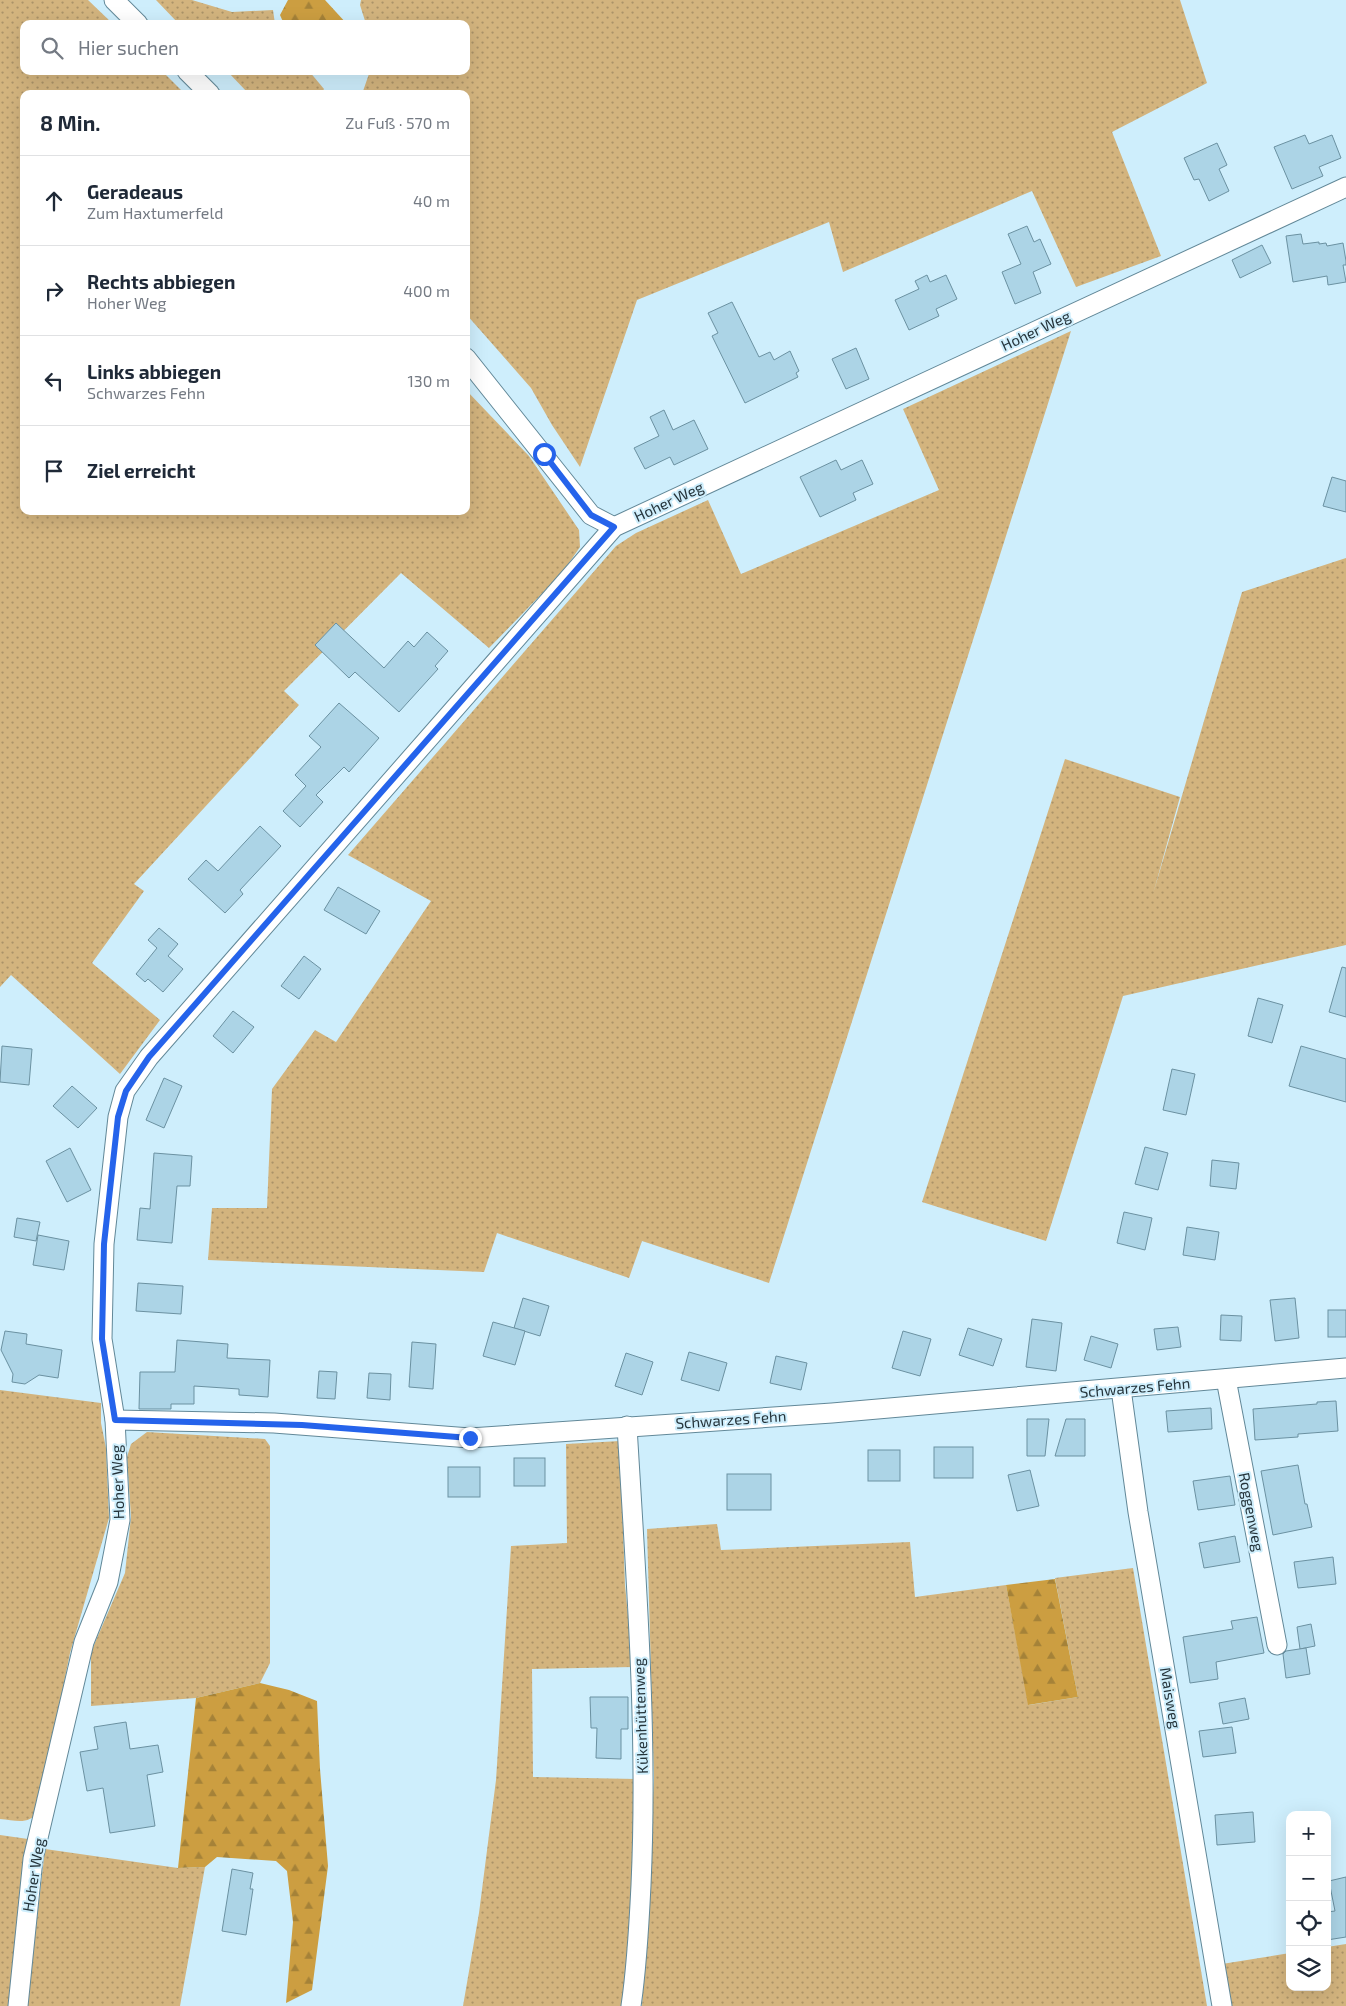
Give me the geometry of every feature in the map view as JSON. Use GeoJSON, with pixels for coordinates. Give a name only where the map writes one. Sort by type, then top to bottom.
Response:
{"type":"FeatureCollection","features":[{"type":"Feature","properties":{"kind":"street"},"geometry":{"type":"LineString","coordinates":[[114,0],[134,20]]}},
{"type":"Feature","properties":{"kind":"street"},"geometry":{"type":"LineString","coordinates":[[191,75],[206,90]]}},
{"type":"Feature","properties":{"kind":"street","name":"Hoher Weg"},"geometry":{"type":"LineString","coordinates":[[18,2006],[33,1859],[84,1642],[108,1582],[120,1520],[115,1420],[102,1339],[104,1244],[118,1117],[126,1091],[149,1057],[614,527],[1346,187]]}},
{"type":"Feature","properties":{"kind":"street"},"geometry":{"type":"LineString","coordinates":[[470,363],[591,515],[614,527]]}},
{"type":"Feature","properties":{"kind":"street","name":"Schwarzes Fehn"},"geometry":{"type":"LineString","coordinates":[[115,1420],[283,1424],[470,1438],[832,1413],[1346,1368]]}},
{"type":"Feature","properties":{"kind":"street","name":"Roggenweg"},"geometry":{"type":"LineString","coordinates":[[1226,1379],[1277,1645]]}},
{"type":"Feature","properties":{"kind":"street","name":"Maisweg"},"geometry":{"type":"LineString","coordinates":[[1121,1389],[1138,1512],[1222,2006]]}},
{"type":"Feature","properties":{"kind":"street","name":"Kükenhüttenweg"},"geometry":{"type":"LineString","coordinates":[[627,1426],[642,1693],[644,1828],[637,1967],[631,2006]]}},
{"type":"Feature","properties":{"kind":"shaded area"},"geometry":{"type":"Polygon","coordinates":[[[0,0],[88,0],[109,20],[20,20],[20,75],[166,75],[181,90],[20,90],[20,515],[470,515],[470,394],[529,456],[579,530],[580,547],[562,573],[489,648],[401,573],[284,691],[299,705],[134,884],[144,891],[92,963],[160,1020],[120,1074],[11,975],[0,987],[0,0]]]}},
{"type":"Feature","properties":{"kind":"shaded area"},"geometry":{"type":"Polygon","coordinates":[[[156,0],[192,0],[232,12],[273,10],[274,20],[175,20],[156,0]]]}},
{"type":"Feature","properties":{"kind":"shaded area"},"geometry":{"type":"Polygon","coordinates":[[[361,0],[1180,0],[1207,83],[1112,132],[1161,256],[1076,287],[1032,191],[843,272],[829,222],[637,300],[580,467],[552,425],[531,388],[470,319],[470,90],[363,90],[369,75],[470,75],[470,20],[365,20],[360,5],[361,0]]]}},
{"type":"Feature","properties":{"kind":"shaded area"},"geometry":{"type":"Polygon","coordinates":[[[231,75],[312,75],[324,89],[323,90],[245,90],[231,75]]]}},
{"type":"Feature","properties":{"kind":"shaded area"},"geometry":{"type":"Polygon","coordinates":[[[1071,331],[769,1283],[642,1241],[629,1278],[497,1233],[484,1272],[208,1260],[212,1208],[267,1208],[272,1089],[315,1030],[336,1042],[431,901],[348,855],[616,546],[636,533],[708,500],[741,574],[939,490],[903,409],[1071,331]]]}},
{"type":"Feature","properties":{"kind":"shaded area"},"geometry":{"type":"Polygon","coordinates":[[[1346,558],[1346,945],[1123,996],[1046,1241],[922,1202],[1065,759],[1180,797],[1153,894],[1242,592],[1346,558]]]}},
{"type":"Feature","properties":{"kind":"shaded area"},"geometry":{"type":"Polygon","coordinates":[[[0,1390],[101,1403],[101,1423],[106,1448],[109,1518],[70,1653],[38,1811],[30,1819],[21,1821],[0,1819],[0,1390]]]}},
{"type":"Feature","properties":{"kind":"shaded area"},"geometry":{"type":"Polygon","coordinates":[[[147,1432],[265,1439],[270,1446],[270,1663],[260,1683],[196,1698],[91,1706],[91,1652],[125,1573],[131,1517],[127,1457],[131,1444],[147,1432]]]}},
{"type":"Feature","properties":{"kind":"shaded area"},"geometry":{"type":"Polygon","coordinates":[[[620,1441],[625,1585],[633,1667],[532,1669],[533,1777],[636,1779],[637,1864],[624,2006],[463,2006],[479,1913],[496,1780],[511,1546],[567,1543],[566,1444],[620,1441]]]}},
{"type":"Feature","properties":{"kind":"shaded area"},"geometry":{"type":"Polygon","coordinates":[[[717,1524],[721,1550],[910,1542],[915,1597],[1006,1585],[1029,1705],[1078,1697],[1055,1578],[1133,1568],[1207,2006],[642,2006],[654,1779],[647,1529],[717,1524]]]}},
{"type":"Feature","properties":{"kind":"shaded area"},"geometry":{"type":"Polygon","coordinates":[[[0,1835],[28,1839],[31,1845],[22,1889],[8,2006],[0,2006],[0,1835]]]}},
{"type":"Feature","properties":{"kind":"shaded area"},"geometry":{"type":"Polygon","coordinates":[[[45,1849],[178,1868],[205,1867],[180,2006],[27,2006],[45,1849]]]}},
{"type":"Feature","properties":{"kind":"shaded area"},"geometry":{"type":"Polygon","coordinates":[[[1346,1944],[1346,2006],[1230,2006],[1222,1964],[1286,1954],[1286,1991],[1331,1991],[1331,1946],[1346,1944]]]}},
{"type":"Feature","properties":{"kind":"green space"},"geometry":{"type":"Polygon","coordinates":[[[288,0],[325,0],[343,20],[282,20],[280,15],[288,0]]]}},
{"type":"Feature","properties":{"kind":"green space"},"geometry":{"type":"Polygon","coordinates":[[[1055,1579],[1078,1697],[1028,1705],[1006,1585],[1055,1579]]]}},
{"type":"Feature","properties":{"kind":"green space"},"geometry":{"type":"Polygon","coordinates":[[[260,1683],[289,1690],[317,1701],[320,1769],[328,1866],[312,1990],[286,2003],[293,1922],[287,1871],[276,1861],[217,1857],[205,1867],[178,1868],[196,1698],[260,1683]]]}},
{"type":"Feature","properties":{"kind":"building"},"geometry":{"type":"Polygon","coordinates":[[[1305,135],[1309,144],[1332,135],[1341,158],[1319,167],[1323,176],[1292,189],[1274,147],[1305,135]]]}},
{"type":"Feature","properties":{"kind":"building"},"geometry":{"type":"Polygon","coordinates":[[[1217,143],[1227,165],[1219,169],[1229,191],[1209,201],[1199,179],[1194,180],[1184,158],[1217,143]]]}},
{"type":"Feature","properties":{"kind":"building"},"geometry":{"type":"Polygon","coordinates":[[[1027,226],[1034,242],[1040,239],[1051,264],[1033,272],[1041,293],[1015,304],[1002,272],[1021,264],[1008,234],[1027,226]]]}},
{"type":"Feature","properties":{"kind":"building"},"geometry":{"type":"Polygon","coordinates":[[[1301,234],[1303,244],[1319,242],[1319,244],[1326,243],[1327,246],[1343,243],[1346,265],[1343,265],[1346,282],[1328,285],[1327,276],[1293,282],[1286,236],[1301,234]]]}},
{"type":"Feature","properties":{"kind":"building"},"geometry":{"type":"Polygon","coordinates":[[[1262,245],[1271,263],[1240,278],[1232,260],[1262,245]]]}},
{"type":"Feature","properties":{"kind":"building"},"geometry":{"type":"Polygon","coordinates":[[[927,275],[930,282],[946,275],[957,299],[936,309],[939,316],[909,330],[895,300],[919,289],[915,281],[927,275]]]}},
{"type":"Feature","properties":{"kind":"building"},"geometry":{"type":"Polygon","coordinates":[[[732,302],[759,357],[770,352],[774,360],[790,351],[799,371],[796,373],[798,377],[745,403],[712,336],[718,333],[708,313],[732,302]]]}},
{"type":"Feature","properties":{"kind":"building"},"geometry":{"type":"Polygon","coordinates":[[[856,348],[869,379],[846,389],[832,359],[856,348]]]}},
{"type":"Feature","properties":{"kind":"building"},"geometry":{"type":"Polygon","coordinates":[[[664,410],[673,430],[694,420],[708,449],[674,465],[670,457],[645,469],[634,448],[659,436],[650,417],[664,410]]]}},
{"type":"Feature","properties":{"kind":"building"},"geometry":{"type":"Polygon","coordinates":[[[836,460],[841,470],[862,460],[873,484],[853,493],[856,500],[820,517],[800,477],[836,460]]]}},
{"type":"Feature","properties":{"kind":"building"},"geometry":{"type":"Polygon","coordinates":[[[1332,477],[1346,481],[1346,512],[1323,506],[1332,477]]]}},
{"type":"Feature","properties":{"kind":"building"},"geometry":{"type":"Polygon","coordinates":[[[336,623],[384,668],[408,641],[414,647],[427,632],[448,651],[435,666],[438,669],[399,712],[355,672],[349,678],[315,645],[336,623]]]}},
{"type":"Feature","properties":{"kind":"building"},"geometry":{"type":"Polygon","coordinates":[[[339,703],[379,738],[349,772],[344,767],[316,795],[323,802],[300,827],[283,811],[306,786],[295,775],[321,747],[309,736],[339,703]]]}},
{"type":"Feature","properties":{"kind":"building"},"geometry":{"type":"Polygon","coordinates":[[[260,826],[281,846],[240,890],[243,894],[225,913],[188,879],[206,860],[218,871],[260,826]]]}},
{"type":"Feature","properties":{"kind":"building"},"geometry":{"type":"Polygon","coordinates":[[[338,887],[380,911],[366,934],[324,910],[338,887]]]}},
{"type":"Feature","properties":{"kind":"building"},"geometry":{"type":"Polygon","coordinates":[[[159,928],[178,944],[168,956],[183,969],[163,992],[148,979],[145,982],[136,974],[157,948],[148,940],[159,928]]]}},
{"type":"Feature","properties":{"kind":"building"},"geometry":{"type":"Polygon","coordinates":[[[304,956],[321,969],[299,999],[281,986],[304,956]]]}},
{"type":"Feature","properties":{"kind":"building"},"geometry":{"type":"Polygon","coordinates":[[[1342,967],[1346,968],[1346,1017],[1329,1012],[1342,967]]]}},
{"type":"Feature","properties":{"kind":"building"},"geometry":{"type":"Polygon","coordinates":[[[1258,998],[1283,1005],[1272,1043],[1248,1036],[1258,998]]]}},
{"type":"Feature","properties":{"kind":"building"},"geometry":{"type":"Polygon","coordinates":[[[233,1011],[254,1027],[233,1053],[213,1036],[233,1011]]]}},
{"type":"Feature","properties":{"kind":"building"},"geometry":{"type":"Polygon","coordinates":[[[2,1046],[32,1049],[29,1085],[0,1082],[2,1046]]]}},
{"type":"Feature","properties":{"kind":"building"},"geometry":{"type":"Polygon","coordinates":[[[1301,1046],[1346,1059],[1346,1102],[1289,1086],[1301,1046]]]}},
{"type":"Feature","properties":{"kind":"building"},"geometry":{"type":"Polygon","coordinates":[[[1172,1069],[1195,1074],[1186,1115],[1163,1110],[1172,1069]]]}},
{"type":"Feature","properties":{"kind":"building"},"geometry":{"type":"Polygon","coordinates":[[[164,1078],[182,1086],[164,1128],[146,1120],[164,1078]]]}},
{"type":"Feature","properties":{"kind":"building"},"geometry":{"type":"Polygon","coordinates":[[[72,1086],[97,1108],[78,1128],[53,1106],[72,1086]]]}},
{"type":"Feature","properties":{"kind":"building"},"geometry":{"type":"Polygon","coordinates":[[[1145,1147],[1168,1153],[1158,1190],[1135,1184],[1145,1147]]]}},
{"type":"Feature","properties":{"kind":"building"},"geometry":{"type":"Polygon","coordinates":[[[70,1148],[91,1190],[67,1202],[46,1161],[70,1148]]]}},
{"type":"Feature","properties":{"kind":"building"},"geometry":{"type":"Polygon","coordinates":[[[154,1153],[192,1156],[190,1186],[177,1186],[172,1243],[137,1240],[140,1208],[150,1209],[154,1153]]]}},
{"type":"Feature","properties":{"kind":"building"},"geometry":{"type":"Polygon","coordinates":[[[1212,1160],[1239,1163],[1236,1189],[1210,1186],[1212,1160]]]}},
{"type":"Feature","properties":{"kind":"building"},"geometry":{"type":"Polygon","coordinates":[[[1124,1212],[1152,1218],[1145,1250],[1117,1243],[1124,1212]]]}},
{"type":"Feature","properties":{"kind":"building"},"geometry":{"type":"Polygon","coordinates":[[[17,1218],[40,1222],[36,1241],[14,1237],[17,1218]]]}},
{"type":"Feature","properties":{"kind":"building"},"geometry":{"type":"Polygon","coordinates":[[[1187,1227],[1219,1232],[1215,1260],[1183,1255],[1187,1227]]]}},
{"type":"Feature","properties":{"kind":"building"},"geometry":{"type":"Polygon","coordinates":[[[38,1235],[69,1241],[64,1270],[33,1265],[38,1235]]]}},
{"type":"Feature","properties":{"kind":"building"},"geometry":{"type":"Polygon","coordinates":[[[138,1283],[183,1286],[181,1314],[136,1311],[138,1283]]]}},
{"type":"Feature","properties":{"kind":"building"},"geometry":{"type":"Polygon","coordinates":[[[523,1298],[549,1306],[540,1336],[514,1328],[523,1298]]]}},
{"type":"Feature","properties":{"kind":"building"},"geometry":{"type":"Polygon","coordinates":[[[1295,1298],[1299,1338],[1275,1341],[1270,1300],[1295,1298]]]}},
{"type":"Feature","properties":{"kind":"building"},"geometry":{"type":"Polygon","coordinates":[[[1328,1310],[1346,1310],[1346,1337],[1328,1337],[1328,1310]]]}},
{"type":"Feature","properties":{"kind":"building"},"geometry":{"type":"Polygon","coordinates":[[[1221,1315],[1242,1316],[1241,1341],[1220,1340],[1221,1315]]]}},
{"type":"Feature","properties":{"kind":"building"},"geometry":{"type":"Polygon","coordinates":[[[1032,1319],[1062,1323],[1056,1371],[1026,1367],[1032,1319]]]}},
{"type":"Feature","properties":{"kind":"building"},"geometry":{"type":"Polygon","coordinates":[[[493,1322],[525,1331],[515,1365],[483,1356],[493,1322]]]}},
{"type":"Feature","properties":{"kind":"building"},"geometry":{"type":"Polygon","coordinates":[[[1178,1327],[1181,1347],[1157,1350],[1154,1329],[1178,1327]]]}},
{"type":"Feature","properties":{"kind":"building"},"geometry":{"type":"Polygon","coordinates":[[[968,1328],[1002,1339],[993,1366],[959,1355],[968,1328]]]}},
{"type":"Feature","properties":{"kind":"building"},"geometry":{"type":"Polygon","coordinates":[[[5,1331],[27,1334],[26,1344],[62,1350],[58,1378],[39,1375],[25,1384],[12,1382],[13,1374],[1,1350],[5,1331]]]}},
{"type":"Feature","properties":{"kind":"building"},"geometry":{"type":"Polygon","coordinates":[[[903,1331],[931,1339],[920,1376],[892,1368],[903,1331]]]}},
{"type":"Feature","properties":{"kind":"building"},"geometry":{"type":"Polygon","coordinates":[[[1091,1336],[1118,1344],[1111,1368],[1084,1360],[1091,1336]]]}},
{"type":"Feature","properties":{"kind":"building"},"geometry":{"type":"Polygon","coordinates":[[[177,1340],[228,1344],[227,1358],[270,1360],[268,1397],[239,1395],[239,1389],[194,1386],[194,1404],[171,1404],[171,1409],[139,1409],[140,1372],[175,1372],[177,1340]]]}},
{"type":"Feature","properties":{"kind":"building"},"geometry":{"type":"Polygon","coordinates":[[[412,1342],[436,1344],[433,1389],[409,1387],[412,1342]]]}},
{"type":"Feature","properties":{"kind":"building"},"geometry":{"type":"Polygon","coordinates":[[[689,1352],[727,1363],[719,1391],[681,1380],[689,1352]]]}},
{"type":"Feature","properties":{"kind":"building"},"geometry":{"type":"Polygon","coordinates":[[[626,1353],[653,1362],[642,1395],[615,1386],[626,1353]]]}},
{"type":"Feature","properties":{"kind":"building"},"geometry":{"type":"Polygon","coordinates":[[[776,1356],[807,1363],[801,1390],[770,1383],[776,1356]]]}},
{"type":"Feature","properties":{"kind":"building"},"geometry":{"type":"Polygon","coordinates":[[[319,1371],[337,1372],[335,1399],[317,1398],[319,1371]]]}},
{"type":"Feature","properties":{"kind":"building"},"geometry":{"type":"Polygon","coordinates":[[[369,1373],[391,1374],[390,1400],[367,1398],[369,1373]]]}},
{"type":"Feature","properties":{"kind":"building"},"geometry":{"type":"Polygon","coordinates":[[[1336,1401],[1338,1431],[1298,1434],[1298,1437],[1255,1440],[1253,1409],[1336,1401]]]}},
{"type":"Feature","properties":{"kind":"building"},"geometry":{"type":"Polygon","coordinates":[[[1211,1408],[1212,1429],[1168,1432],[1166,1411],[1211,1408]]]}},
{"type":"Feature","properties":{"kind":"building"},"geometry":{"type":"Polygon","coordinates":[[[1027,1419],[1049,1419],[1045,1456],[1027,1456],[1027,1419]]]}},
{"type":"Feature","properties":{"kind":"building"},"geometry":{"type":"Polygon","coordinates":[[[1066,1419],[1085,1419],[1085,1456],[1055,1456],[1066,1419]]]}},
{"type":"Feature","properties":{"kind":"building"},"geometry":{"type":"Polygon","coordinates":[[[934,1447],[973,1447],[973,1478],[934,1478],[934,1447]]]}},
{"type":"Feature","properties":{"kind":"building"},"geometry":{"type":"Polygon","coordinates":[[[868,1450],[900,1450],[900,1481],[868,1481],[868,1450]]]}},
{"type":"Feature","properties":{"kind":"building"},"geometry":{"type":"Polygon","coordinates":[[[514,1458],[545,1458],[545,1486],[514,1486],[514,1458]]]}},
{"type":"Feature","properties":{"kind":"building"},"geometry":{"type":"Polygon","coordinates":[[[1298,1465],[1305,1504],[1307,1504],[1312,1527],[1273,1535],[1261,1471],[1298,1465]]]}},
{"type":"Feature","properties":{"kind":"building"},"geometry":{"type":"Polygon","coordinates":[[[448,1467],[480,1467],[480,1497],[448,1497],[448,1467]]]}},
{"type":"Feature","properties":{"kind":"building"},"geometry":{"type":"Polygon","coordinates":[[[1030,1470],[1039,1506],[1017,1511],[1008,1475],[1030,1470]]]}},
{"type":"Feature","properties":{"kind":"building"},"geometry":{"type":"Polygon","coordinates":[[[727,1474],[771,1474],[771,1510],[727,1510],[727,1474]]]}},
{"type":"Feature","properties":{"kind":"building"},"geometry":{"type":"Polygon","coordinates":[[[1230,1476],[1235,1505],[1198,1510],[1193,1481],[1230,1476]]]}},
{"type":"Feature","properties":{"kind":"building"},"geometry":{"type":"Polygon","coordinates":[[[1235,1536],[1240,1562],[1204,1568],[1199,1543],[1235,1536]]]}},
{"type":"Feature","properties":{"kind":"building"},"geometry":{"type":"Polygon","coordinates":[[[1333,1557],[1336,1584],[1298,1588],[1294,1562],[1333,1557]]]}},
{"type":"Feature","properties":{"kind":"building"},"geometry":{"type":"Polygon","coordinates":[[[1257,1617],[1264,1653],[1216,1662],[1218,1679],[1190,1683],[1183,1637],[1233,1629],[1231,1621],[1257,1617]]]}},
{"type":"Feature","properties":{"kind":"building"},"geometry":{"type":"Polygon","coordinates":[[[1311,1624],[1315,1646],[1300,1649],[1297,1627],[1311,1624]]]}},
{"type":"Feature","properties":{"kind":"building"},"geometry":{"type":"Polygon","coordinates":[[[1306,1648],[1310,1674],[1286,1678],[1283,1654],[1286,1651],[1306,1648]]]}},
{"type":"Feature","properties":{"kind":"building"},"geometry":{"type":"Polygon","coordinates":[[[590,1697],[628,1697],[628,1729],[621,1729],[621,1759],[596,1758],[597,1728],[591,1728],[590,1697]]]}},
{"type":"Feature","properties":{"kind":"building"},"geometry":{"type":"Polygon","coordinates":[[[1245,1698],[1249,1719],[1223,1724],[1219,1703],[1245,1698]]]}},
{"type":"Feature","properties":{"kind":"building"},"geometry":{"type":"Polygon","coordinates":[[[126,1722],[130,1749],[158,1745],[163,1772],[147,1775],[155,1826],[110,1833],[103,1788],[87,1791],[80,1752],[98,1749],[94,1727],[126,1722]]]}},
{"type":"Feature","properties":{"kind":"building"},"geometry":{"type":"Polygon","coordinates":[[[1232,1727],[1236,1753],[1203,1757],[1199,1731],[1232,1727]]]}},
{"type":"Feature","properties":{"kind":"building"},"geometry":{"type":"Polygon","coordinates":[[[1253,1812],[1255,1842],[1217,1845],[1215,1815],[1253,1812]]]}},
{"type":"Feature","properties":{"kind":"building"},"geometry":{"type":"Polygon","coordinates":[[[232,1869],[253,1873],[250,1889],[253,1889],[246,1935],[222,1931],[232,1869]]]}},
{"type":"Feature","properties":{"kind":"building"},"geometry":{"type":"Polygon","coordinates":[[[1346,1877],[1346,1937],[1331,1939],[1331,1912],[1335,1911],[1331,1881],[1346,1877]]]}},
{"type":"Feature","properties":{"kind":"route"},"geometry":{"type":"LineString","coordinates":[[470,1438],[302,1425],[115,1420],[102,1339],[104,1244],[118,1117],[126,1091],[149,1057],[614,527],[591,515],[544,454]]}}]}
